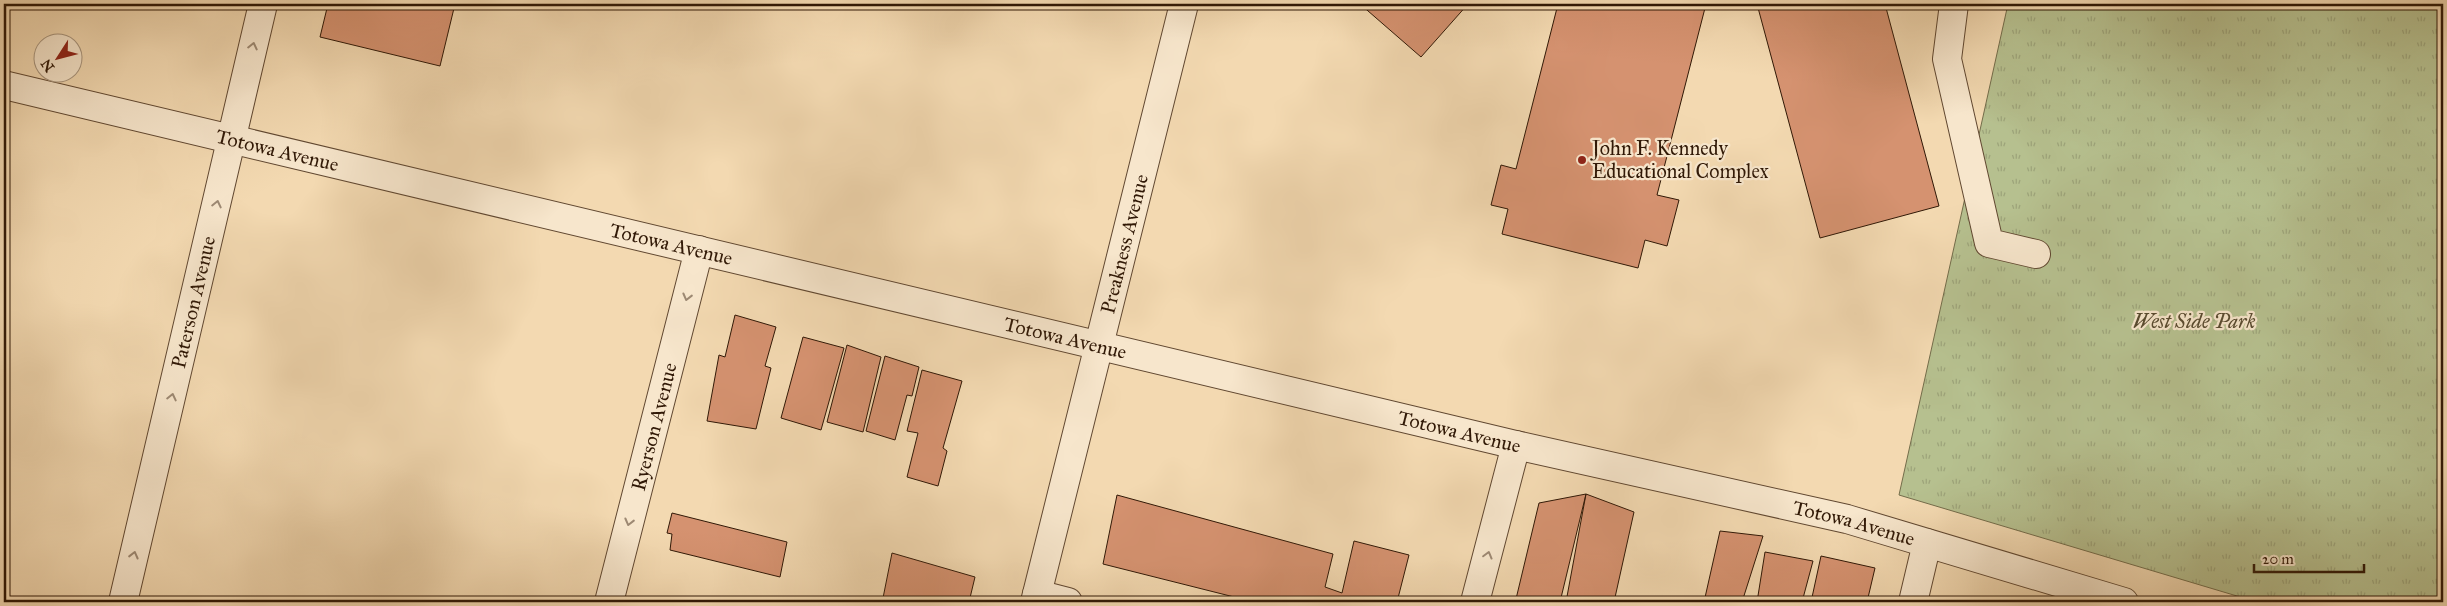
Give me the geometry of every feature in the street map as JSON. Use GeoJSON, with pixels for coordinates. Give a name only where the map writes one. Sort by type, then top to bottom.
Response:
{"type":"FeatureCollection","features":[{"type":"Feature","properties":{"kind":"street","name":"Paterson Avenue"},"geometry":{"type":"LineString","coordinates":[[123,602],[263,4]]}},
{"type":"Feature","properties":{"kind":"street","name":"Preakness Avenue"},"geometry":{"type":"LineString","coordinates":[[1036,598],[1184,4]]}},
{"type":"Feature","properties":{"kind":"street"},"geometry":{"type":"LineString","coordinates":[[1954,4],[1947,59],[1989,243],[2036,254]]}},
{"type":"Feature","properties":{"kind":"street","name":"Totowa Avenue"},"geometry":{"type":"LineString","coordinates":[[4,85],[1516,445],[1846,519],[2124,602]]}},
{"type":"Feature","properties":{"kind":"street","name":"Ryerson Avenue"},"geometry":{"type":"LineString","coordinates":[[609,602],[699,250]]}},
{"type":"Feature","properties":{"kind":"street"},"geometry":{"type":"LineString","coordinates":[[1475,602],[1516,445]]}},
{"type":"Feature","properties":{"kind":"street"},"geometry":{"type":"LineString","coordinates":[[1913,602],[1927,543]]}},
{"type":"Feature","properties":{"kind":"street"},"geometry":{"type":"LineString","coordinates":[[1036,598],[1068,602]]}},
{"type":"Feature","properties":{"kind":"green space","name":"West Side Park"},"geometry":{"type":"Polygon","coordinates":[[[2008,4],[2443,4],[2443,602],[2257,602],[1899,495],[2008,4]]]}},
{"type":"Feature","properties":{"kind":"building"},"geometry":{"type":"Polygon","coordinates":[[[328,4],[455,4],[440,66],[320,37],[328,4]]]}},
{"type":"Feature","properties":{"kind":"building"},"geometry":{"type":"Polygon","coordinates":[[[1360,4],[1468,4],[1421,57],[1360,4]]]}},
{"type":"Feature","properties":{"kind":"building"},"geometry":{"type":"Polygon","coordinates":[[[1558,4],[1721,4],[1705,8],[1657,195],[1679,200],[1667,246],[1645,240],[1638,268],[1502,234],[1508,209],[1491,205],[1501,165],[1516,169],[1558,4]]]}},
{"type":"Feature","properties":{"kind":"building"},"geometry":{"type":"Polygon","coordinates":[[[1757,4],[1885,4],[1939,206],[1820,238],[1757,4]]]}},
{"type":"Feature","properties":{"kind":"building"},"geometry":{"type":"Polygon","coordinates":[[[735,315],[776,327],[765,366],[771,368],[756,429],[707,421],[719,355],[725,357],[735,315]]]}},
{"type":"Feature","properties":{"kind":"building"},"geometry":{"type":"Polygon","coordinates":[[[803,337],[844,348],[821,430],[781,418],[803,337]]]}},
{"type":"Feature","properties":{"kind":"building"},"geometry":{"type":"Polygon","coordinates":[[[847,345],[881,357],[863,432],[827,422],[847,345]]]}},
{"type":"Feature","properties":{"kind":"building"},"geometry":{"type":"Polygon","coordinates":[[[885,356],[919,367],[912,396],[907,395],[895,440],[866,431],[885,356]]]}},
{"type":"Feature","properties":{"kind":"building"},"geometry":{"type":"Polygon","coordinates":[[[922,370],[962,381],[943,448],[947,451],[938,486],[907,477],[918,433],[907,431],[922,370]]]}},
{"type":"Feature","properties":{"kind":"building"},"geometry":{"type":"Polygon","coordinates":[[[1586,494],[1560,602],[1528,602],[1516,599],[1539,503],[1586,494]]]}},
{"type":"Feature","properties":{"kind":"building"},"geometry":{"type":"Polygon","coordinates":[[[1586,494],[1634,512],[1614,602],[1566,602],[1586,494]]]}},
{"type":"Feature","properties":{"kind":"building"},"geometry":{"type":"Polygon","coordinates":[[[1117,495],[1333,554],[1325,587],[1342,593],[1354,541],[1409,555],[1397,602],[1254,602],[1103,564],[1117,495]]]}},
{"type":"Feature","properties":{"kind":"building"},"geometry":{"type":"Polygon","coordinates":[[[672,513],[787,542],[780,577],[670,550],[672,534],[667,533],[672,513]]]}},
{"type":"Feature","properties":{"kind":"building"},"geometry":{"type":"Polygon","coordinates":[[[1720,531],[1763,536],[1742,602],[1704,602],[1720,531]]]}},
{"type":"Feature","properties":{"kind":"building"},"geometry":{"type":"Polygon","coordinates":[[[1765,552],[1813,561],[1802,602],[1757,602],[1765,552]]]}},
{"type":"Feature","properties":{"kind":"building"},"geometry":{"type":"Polygon","coordinates":[[[892,553],[975,577],[969,602],[899,602],[883,598],[892,553]]]}},
{"type":"Feature","properties":{"kind":"building"},"geometry":{"type":"Polygon","coordinates":[[[1821,556],[1875,568],[1867,602],[1811,602],[1821,556]]]}},
{"type":"Feature","properties":{"kind":"place","name":"John F. Kennedy Educational Complex"},"geometry":{"type":"Point","coordinates":[1582,160]}}]}
